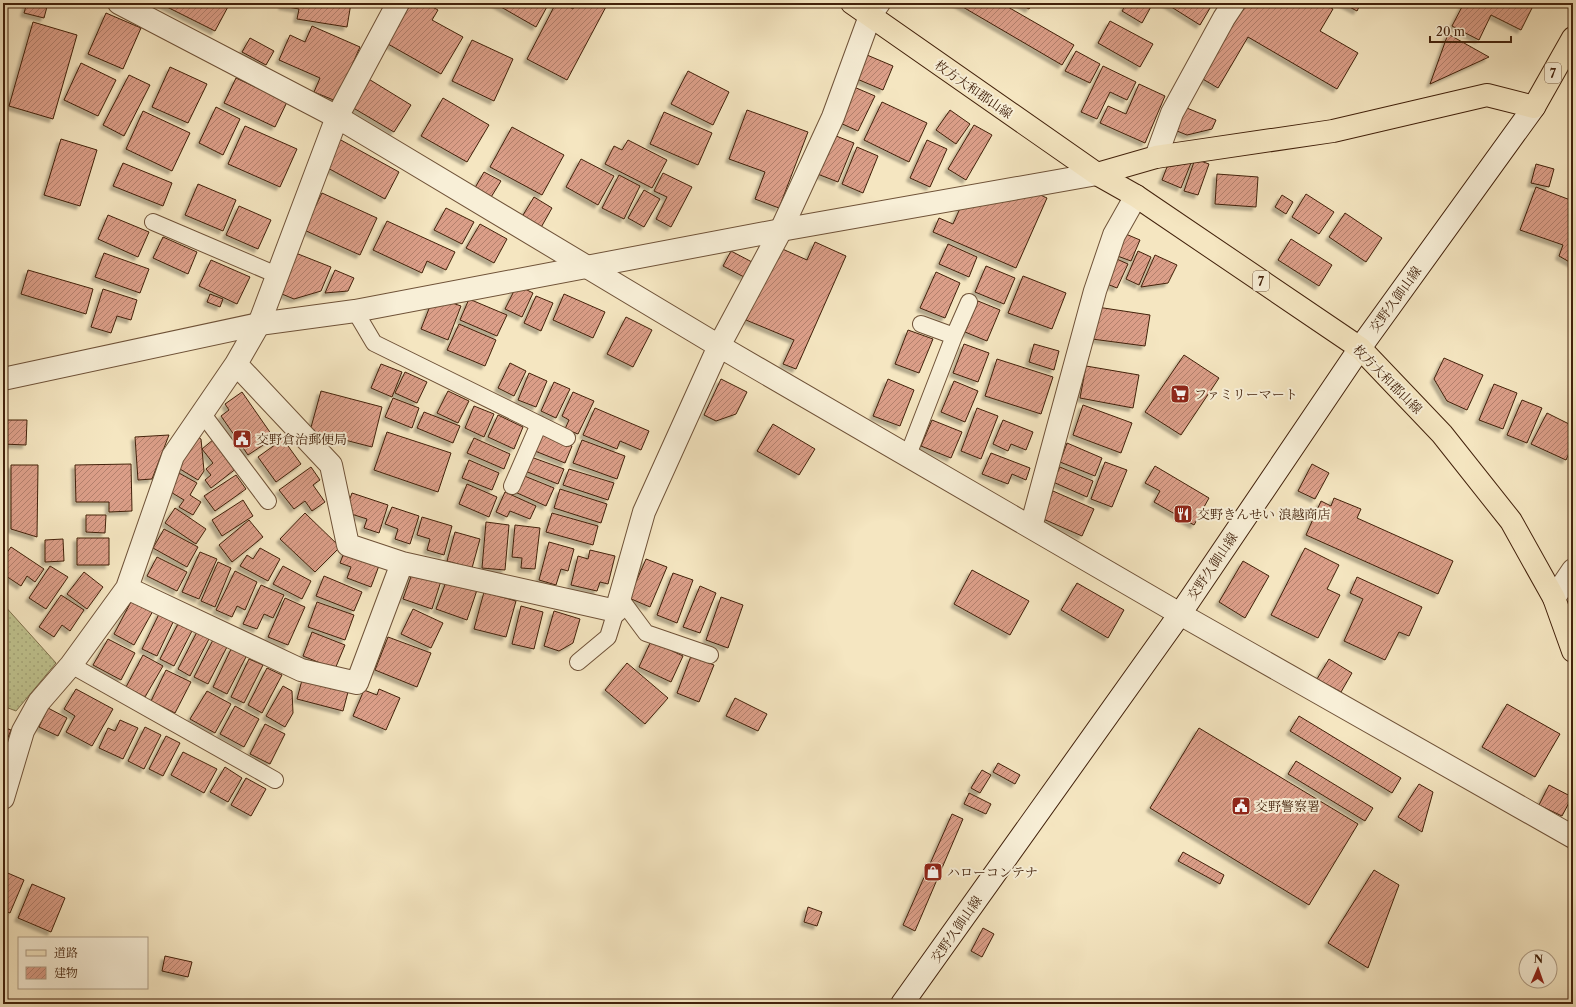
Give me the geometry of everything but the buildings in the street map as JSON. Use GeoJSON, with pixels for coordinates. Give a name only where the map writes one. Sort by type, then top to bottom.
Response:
{"type":"FeatureCollection","features":[{"type":"Feature","properties":{"kind":"main road","name":"枚方大和郡山線"},"geometry":{"type":"LineString","coordinates":[[852,3],[874,9],[1097,174],[1136,196],[1360,348],[1442,434],[1511,521],[1554,598],[1573,651]]}},
{"type":"Feature","properties":{"kind":"main road","name":"7"},"geometry":{"type":"LineString","coordinates":[[1534,107],[1573,38]]}},
{"type":"Feature","properties":{"kind":"main road"},"geometry":{"type":"LineString","coordinates":[[1097,174],[1156,157],[1333,131],[1487,95],[1534,107]]}},
{"type":"Feature","properties":{"kind":"street"},"geometry":{"type":"LineString","coordinates":[[119,3],[337,118],[719,346],[1180,614],[1573,837]]}},
{"type":"Feature","properties":{"kind":"street"},"geometry":{"type":"LineString","coordinates":[[3,798],[23,731],[39,702],[71,665],[127,588],[173,456],[236,364],[259,324],[337,118],[398,3]]}},
{"type":"Feature","properties":{"kind":"street"},"geometry":{"type":"LineString","coordinates":[[1156,157],[1172,113],[1224,18],[1234,3]]}},
{"type":"Feature","properties":{"kind":"street"},"geometry":{"type":"LineString","coordinates":[[236,364],[331,465],[348,544],[402,563],[618,604],[644,512],[719,346],[781,230],[833,117],[874,9]]}},
{"type":"Feature","properties":{"kind":"street","name":"交野久御山線"},"geometry":{"type":"LineString","coordinates":[[902,1004],[1180,614],[1360,348],[1534,107]]}},
{"type":"Feature","properties":{"kind":"street"},"geometry":{"type":"LineString","coordinates":[[3,378],[259,324],[355,311],[781,230],[1097,174]]}},
{"type":"Feature","properties":{"kind":"street"},"geometry":{"type":"LineString","coordinates":[[1031,527],[1095,291],[1114,235],[1136,196]]}},
{"type":"Feature","properties":{"kind":"street"},"geometry":{"type":"LineString","coordinates":[[127,588],[301,670],[357,683],[402,563]]}},
{"type":"Feature","properties":{"kind":"street"},"geometry":{"type":"LineString","coordinates":[[1554,598],[1573,570]]}},
{"type":"Feature","properties":{"kind":"lane"},"geometry":{"type":"LineString","coordinates":[[153,222],[277,275]]}},
{"type":"Feature","properties":{"kind":"lane"},"geometry":{"type":"LineString","coordinates":[[908,455],[954,336],[969,302]]}},
{"type":"Feature","properties":{"kind":"lane"},"geometry":{"type":"LineString","coordinates":[[355,311],[374,343],[567,438]]}},
{"type":"Feature","properties":{"kind":"lane"},"geometry":{"type":"LineString","coordinates":[[921,324],[954,336]]}},
{"type":"Feature","properties":{"kind":"lane"},"geometry":{"type":"LineString","coordinates":[[202,413],[268,501]]}},
{"type":"Feature","properties":{"kind":"lane"},"geometry":{"type":"LineString","coordinates":[[512,486],[538,424]]}},
{"type":"Feature","properties":{"kind":"lane"},"geometry":{"type":"LineString","coordinates":[[578,662],[608,637],[618,604],[646,633],[710,655]]}},
{"type":"Feature","properties":{"kind":"lane"},"geometry":{"type":"LineString","coordinates":[[71,665],[275,780]]}},
{"type":"Feature","properties":{"kind":"green space"},"geometry":{"type":"Polygon","coordinates":[[[3,604],[56,663],[16,711],[3,706],[3,604]]]}},
{"type":"Feature","properties":{"kind":"place","name":"ファミリーマート"},"geometry":{"type":"Point","coordinates":[1180,394]}},
{"type":"Feature","properties":{"kind":"place","name":"交野倉治郵便局"},"geometry":{"type":"Point","coordinates":[242,439]}},
{"type":"Feature","properties":{"kind":"place","name":"交野きんせい 浪越商店"},"geometry":{"type":"Point","coordinates":[1183,514]}},
{"type":"Feature","properties":{"kind":"place","name":"交野警察署"},"geometry":{"type":"Point","coordinates":[1241,806]}},
{"type":"Feature","properties":{"kind":"place","name":"ハローコンテナ"},"geometry":{"type":"Point","coordinates":[933,872]}}]}
